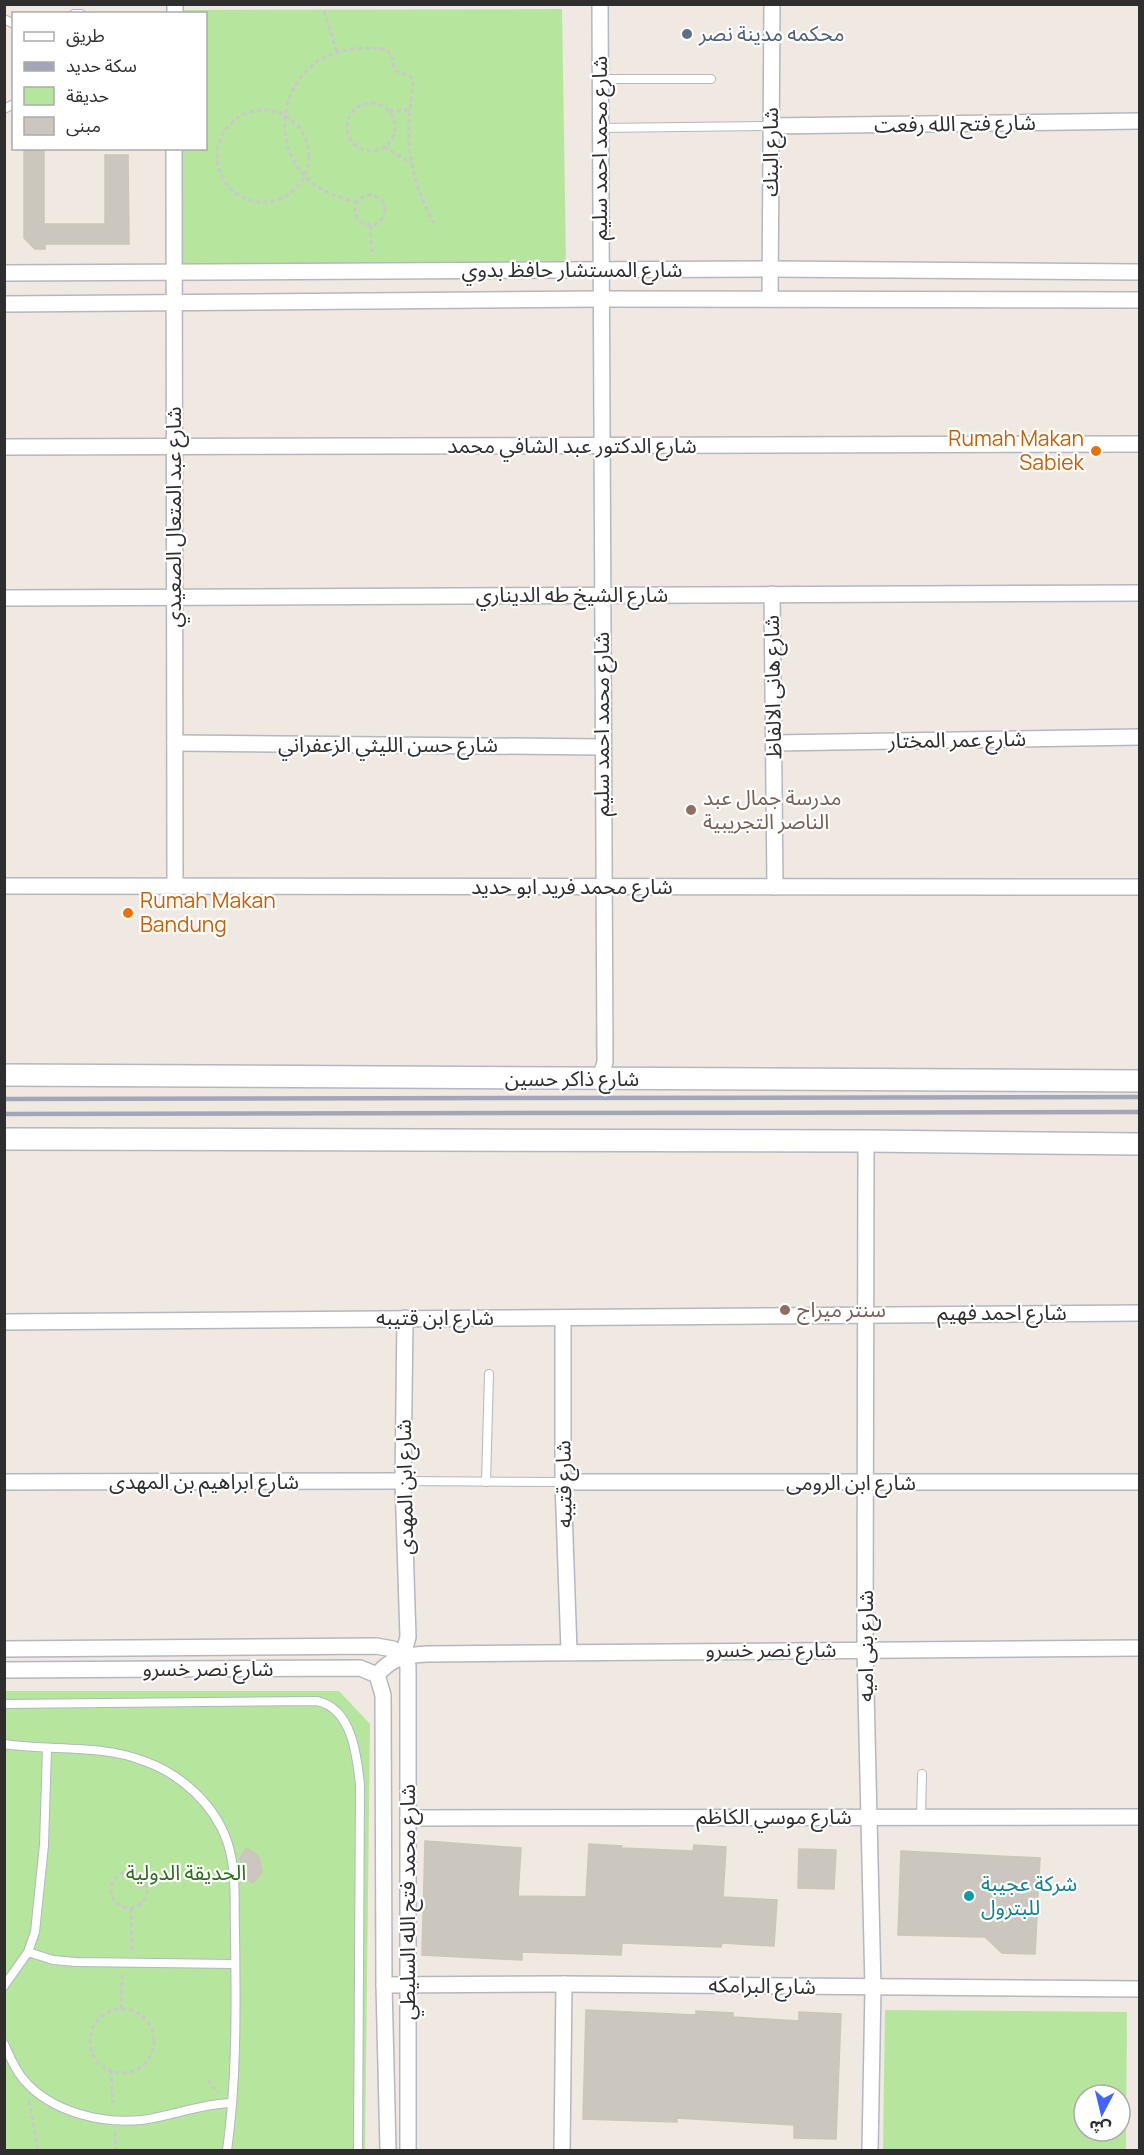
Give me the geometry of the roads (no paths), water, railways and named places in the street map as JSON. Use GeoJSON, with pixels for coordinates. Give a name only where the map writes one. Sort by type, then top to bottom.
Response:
{"type":"FeatureCollection","features":[{"type":"Feature","properties":{"kind":"main road","name":"شارع ذاكر حسين"},"geometry":{"type":"LineString","coordinates":[[4,1075],[1140,1081]]}},
{"type":"Feature","properties":{"kind":"main road"},"geometry":{"type":"LineString","coordinates":[[4,1139],[1140,1144]]}},
{"type":"Feature","properties":{"kind":"street","name":"شارع محمد احمد سليم"},"geometry":{"type":"LineString","coordinates":[[594,1079],[602,1072],[605,1062],[602,887],[600,4]]}},
{"type":"Feature","properties":{"kind":"street","name":"شارع البنك"},"geometry":{"type":"LineString","coordinates":[[770,299],[772,4]]}},
{"type":"Feature","properties":{"kind":"street","name":"شارع فتح الله رفعت"},"geometry":{"type":"LineString","coordinates":[[770,126],[1140,121]]}},
{"type":"Feature","properties":{"kind":"street","name":"شارع عبد المتعال الصعيدي"},"geometry":{"type":"LineString","coordinates":[[174,150],[175,886]]}},
{"type":"Feature","properties":{"kind":"street","name":"شارع المستشار حافظ بدوي"},"geometry":{"type":"LineString","coordinates":[[4,273],[770,269],[1140,272]]}},
{"type":"Feature","properties":{"kind":"street","name":"شارع المستشار حافظ بدوي"},"geometry":{"type":"LineString","coordinates":[[4,304],[601,298],[1140,300]]}},
{"type":"Feature","properties":{"kind":"street","name":"شارع الدكتور عبد الشافي محمد"},"geometry":{"type":"LineString","coordinates":[[4,447],[1140,444]]}},
{"type":"Feature","properties":{"kind":"street","name":"شارع الشيخ طه الديناري"},"geometry":{"type":"LineString","coordinates":[[4,598],[1140,592]]}},
{"type":"Feature","properties":{"kind":"street","name":"شارع هانى الالفاظ"},"geometry":{"type":"LineString","coordinates":[[772,594],[775,887]]}},
{"type":"Feature","properties":{"kind":"street","name":"شارع عمر المختار"},"geometry":{"type":"LineString","coordinates":[[774,743],[1140,737]]}},
{"type":"Feature","properties":{"kind":"street","name":"شارع حسن الليثي الزعفراني"},"geometry":{"type":"LineString","coordinates":[[175,743],[602,747]]}},
{"type":"Feature","properties":{"kind":"street","name":"شارع محمد فريد ابو حديد"},"geometry":{"type":"LineString","coordinates":[[4,886],[1140,887]]}},
{"type":"Feature","properties":{"kind":"street","name":"شارع بنى اميه"},"geometry":{"type":"LineString","coordinates":[[866,1141],[865,1650],[873,1988],[870,2151]]}},
{"type":"Feature","properties":{"kind":"street","name":"شارع احمد فهيم"},"geometry":{"type":"LineString","coordinates":[[865,1314],[1140,1313]]}},
{"type":"Feature","properties":{"kind":"street","name":"شارع ابن قتيبه"},"geometry":{"type":"LineString","coordinates":[[4,1322],[865,1314]]}},
{"type":"Feature","properties":{"kind":"street","name":"شارع ابن المهدى"},"geometry":{"type":"LineString","coordinates":[[403,1655],[408,1637],[403,1481],[405,1318]]}},
{"type":"Feature","properties":{"kind":"street","name":"شارع قتيبه"},"geometry":{"type":"LineString","coordinates":[[563,1318],[563,1482],[569,1651]]}},
{"type":"Feature","properties":{"kind":"street","name":"شارع ابراهيم بن المهدى"},"geometry":{"type":"LineString","coordinates":[[4,1482],[403,1481]]}},
{"type":"Feature","properties":{"kind":"street","name":"شارع ابن الرومى"},"geometry":{"type":"LineString","coordinates":[[563,1482],[866,1484],[1140,1482]]}},
{"type":"Feature","properties":{"kind":"street"},"geometry":{"type":"LineString","coordinates":[[408,1637],[416,1647],[427,1654]]}},
{"type":"Feature","properties":{"kind":"street"},"geometry":{"type":"LineString","coordinates":[[360,1668],[362,1647]]}},
{"type":"Feature","properties":{"kind":"street","name":"شارع نصر خسرو"},"geometry":{"type":"LineString","coordinates":[[4,1648],[385,1647],[403,1655],[569,1651],[1140,1648]]}},
{"type":"Feature","properties":{"kind":"street"},"geometry":{"type":"LineString","coordinates":[[376,1675],[389,1663],[403,1655]]}},
{"type":"Feature","properties":{"kind":"street","name":"شارع محمد فتح الله السليطي"},"geometry":{"type":"LineString","coordinates":[[403,1655],[408,1666],[408,2151]]}},
{"type":"Feature","properties":{"kind":"street","name":"شارع نصر خسرو"},"geometry":{"type":"LineString","coordinates":[[4,1670],[360,1668],[376,1675]]}},
{"type":"Feature","properties":{"kind":"street","name":"شارع محمد فتح الله السليطي"},"geometry":{"type":"LineString","coordinates":[[376,1675],[383,1695],[384,1985],[388,2151]]}},
{"type":"Feature","properties":{"kind":"street","name":"شارع موسي الكاظم"},"geometry":{"type":"LineString","coordinates":[[408,1818],[1140,1817]]}},
{"type":"Feature","properties":{"kind":"street"},"geometry":{"type":"LineString","coordinates":[[562,2151],[564,1984]]}},
{"type":"Feature","properties":{"kind":"street","name":"شارع البرامكه"},"geometry":{"type":"LineString","coordinates":[[384,1985],[564,1984],[1140,1989]]}},
{"type":"Feature","properties":{"kind":"lane"},"geometry":{"type":"LineString","coordinates":[[600,79],[711,80]]}},
{"type":"Feature","properties":{"kind":"lane"},"geometry":{"type":"LineString","coordinates":[[600,128],[770,126]]}},
{"type":"Feature","properties":{"kind":"lane"},"geometry":{"type":"LineString","coordinates":[[486,1482],[489,1374]]}},
{"type":"Feature","properties":{"kind":"lane"},"geometry":{"type":"LineString","coordinates":[[403,1481],[563,1482]]}},
{"type":"Feature","properties":{"kind":"lane"},"geometry":{"type":"LineString","coordinates":[[4,1704],[317,1701],[334,1707],[340,1713],[355,1753],[360,1785],[358,2151]]}},
{"type":"Feature","properties":{"kind":"lane"},"geometry":{"type":"LineString","coordinates":[[4,1744],[47,1749],[112,1752],[144,1760],[175,1776],[201,1799],[220,1827],[230,1853],[234,1881],[236,1964],[227,2151]]}},
{"type":"Feature","properties":{"kind":"lane"},"geometry":{"type":"LineString","coordinates":[[4,1986],[28,1952],[35,1932],[42,1876],[47,1749]]}},
{"type":"Feature","properties":{"kind":"lane"},"geometry":{"type":"LineString","coordinates":[[921,1816],[922,1774]]}},
{"type":"Feature","properties":{"kind":"lane"},"geometry":{"type":"LineString","coordinates":[[28,1952],[64,1961],[236,1964]]}},
{"type":"Feature","properties":{"kind":"lane"},"geometry":{"type":"LineString","coordinates":[[4,2044],[25,2082],[40,2095],[78,2113],[114,2120],[143,2119],[201,2106],[231,2103]]}},
{"type":"Feature","properties":{"kind":"railway"},"geometry":{"type":"LineString","coordinates":[[4,1099],[1140,1097]]}},
{"type":"Feature","properties":{"kind":"railway"},"geometry":{"type":"LineString","coordinates":[[4,1114],[1140,1112]]}},
{"type":"Feature","properties":{"kind":"place","name":"محكمه مدينة نصر"},"geometry":{"type":"Point","coordinates":[687,34]}},
{"type":"Feature","properties":{"kind":"place","name":"Rumah Makan Sabiek"},"geometry":{"type":"Point","coordinates":[1096,451]}},
{"type":"Feature","properties":{"kind":"place","name":"مدرسة جمال عبد الناصر التجريبية"},"geometry":{"type":"Point","coordinates":[691,810]}},
{"type":"Feature","properties":{"kind":"place","name":"Rumah Makan Bandung"},"geometry":{"type":"Point","coordinates":[128,913]}},
{"type":"Feature","properties":{"kind":"place","name":"سنتر ميراج"},"geometry":{"type":"Point","coordinates":[785,1310]}},
{"type":"Feature","properties":{"kind":"place","name":"شركة عجيبة للبترول"},"geometry":{"type":"Point","coordinates":[969,1896]}},
{"type":"Feature","properties":{"kind":"park label","name":"الحديقة الدولية"},"geometry":{"type":"Point","coordinates":[186,1873]}}]}
